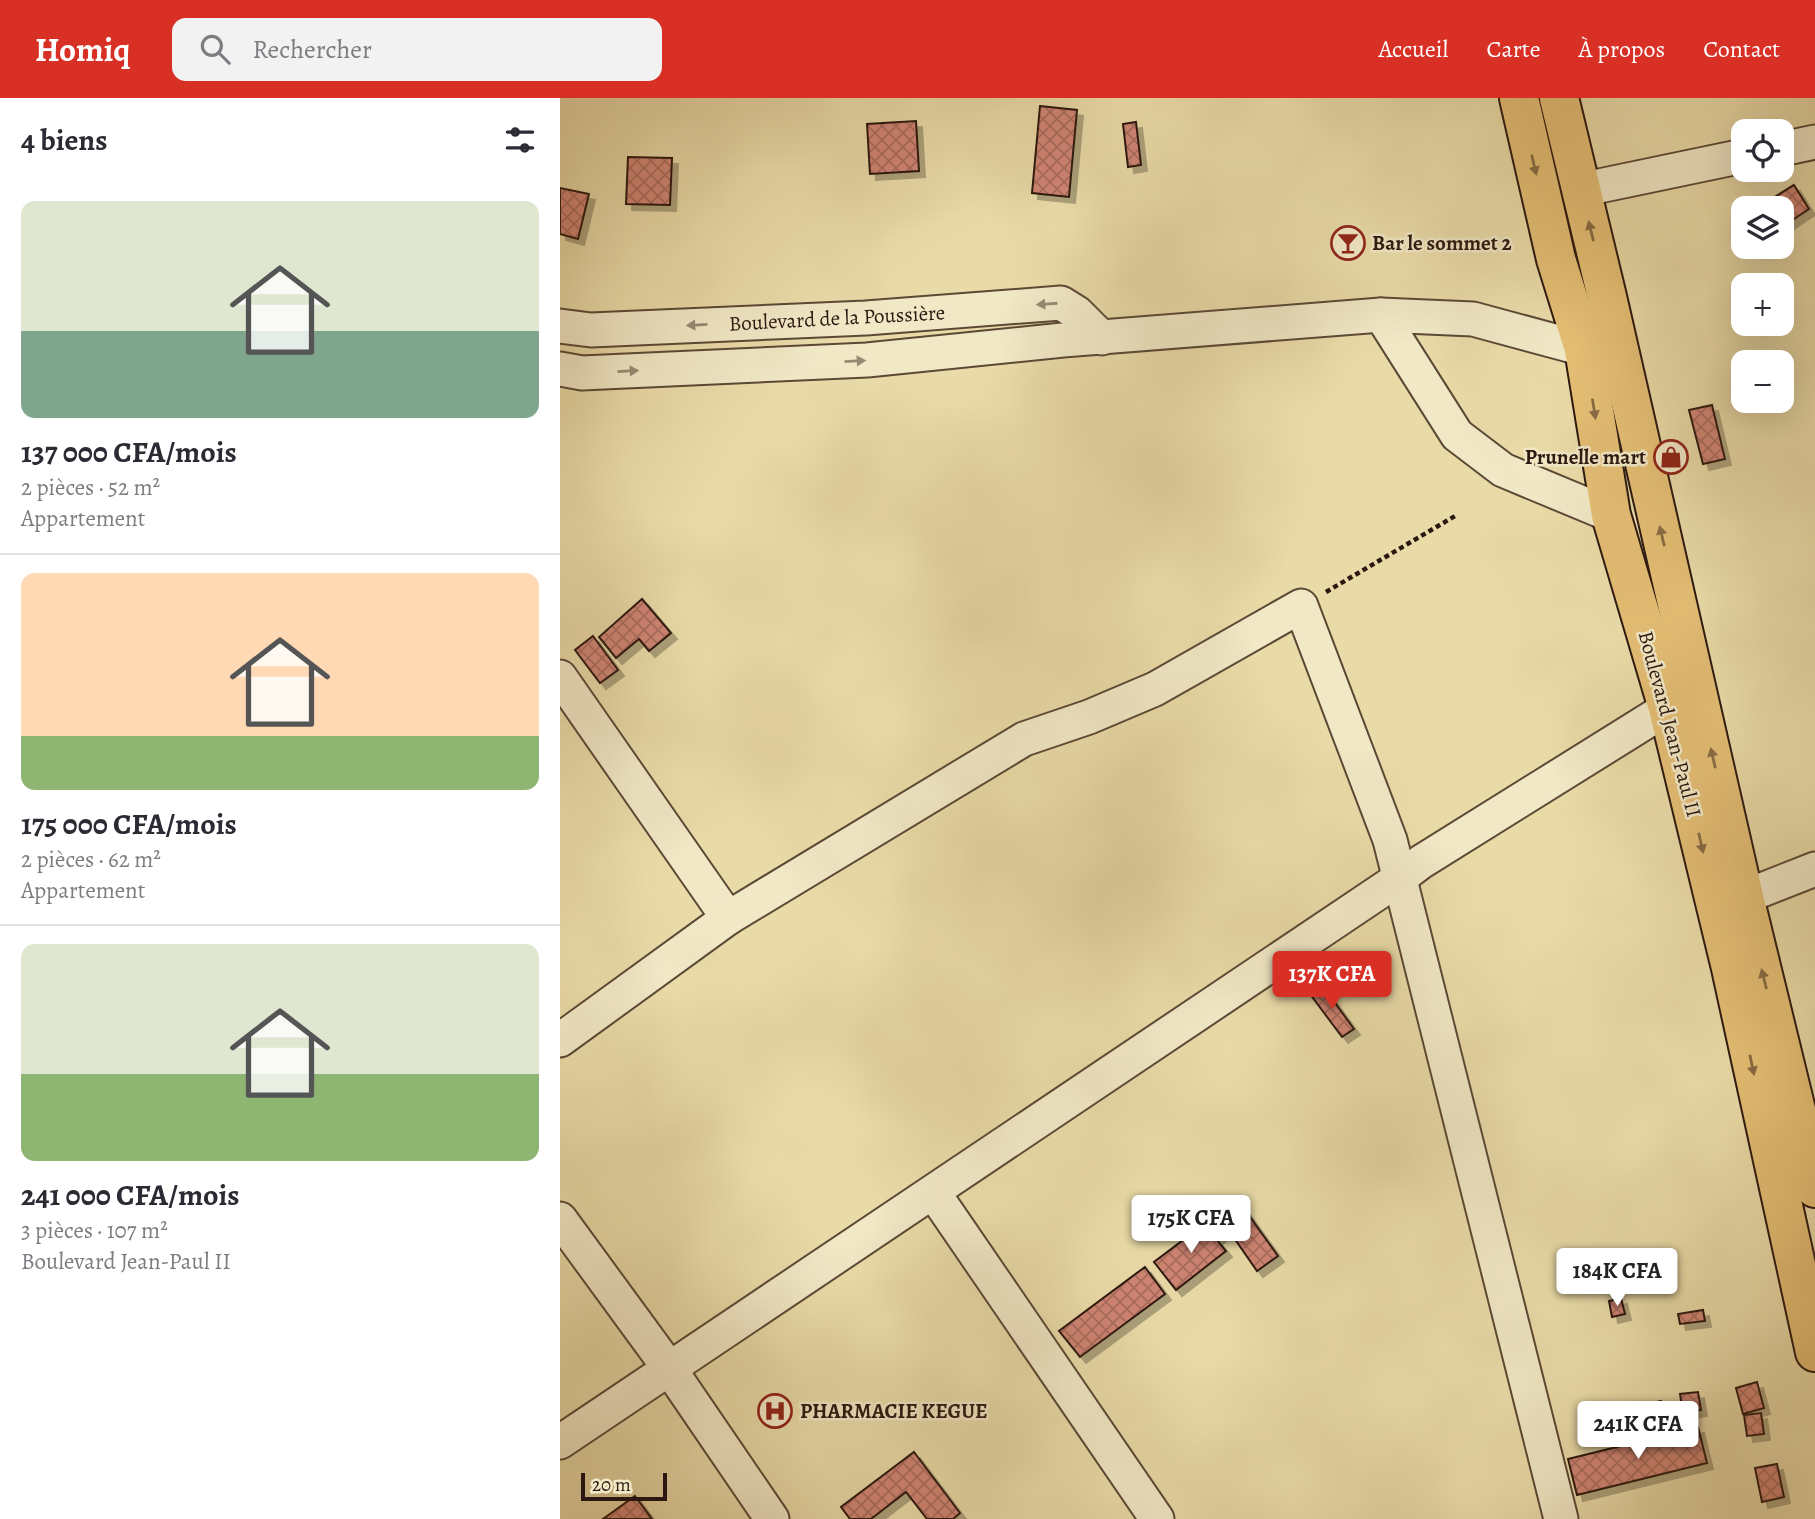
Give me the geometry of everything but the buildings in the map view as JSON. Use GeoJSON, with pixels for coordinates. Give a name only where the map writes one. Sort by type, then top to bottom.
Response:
{"type":"FeatureCollection","features":[{"type":"Feature","properties":{"kind":"main road","name":"Boulevard Jean-Paul II"},"geometry":{"type":"LineString","coordinates":[[1519,98],[1556,259],[1584,349],[1611,514],[1684,704],[1744,897],[1815,1188]]}},
{"type":"Feature","properties":{"kind":"main road","name":"Boulevard Jean-Paul II"},"geometry":{"type":"LineString","coordinates":[[1559,98],[1607,297],[1731,968],[1815,1352]]}},
{"type":"Feature","properties":{"kind":"street"},"geometry":{"type":"LineString","coordinates":[[1794,146],[1815,142]]}},
{"type":"Feature","properties":{"kind":"street"},"geometry":{"type":"LineString","coordinates":[[1580,190],[1731,159]]}},
{"type":"Feature","properties":{"kind":"street","name":"Boulevard de la Poussière"},"geometry":{"type":"LineString","coordinates":[[560,326],[591,330],[866,318],[1061,303],[1076,313],[1102,338]]}},
{"type":"Feature","properties":{"kind":"street","name":"Boulevard de la Poussière"},"geometry":{"type":"LineString","coordinates":[[560,369],[582,373],[867,360],[1063,340],[1381,315],[1473,319],[1584,349]]}},
{"type":"Feature","properties":{"kind":"street"},"geometry":{"type":"LineString","coordinates":[[1381,315],[1458,435],[1503,470],[1611,514]]}},
{"type":"Feature","properties":{"kind":"street"},"geometry":{"type":"LineString","coordinates":[[560,1040],[728,918],[1024,739],[1090,717],[1155,689],[1301,606],[1390,840],[1401,878],[1561,1519]]}},
{"type":"Feature","properties":{"kind":"street"},"geometry":{"type":"LineString","coordinates":[[560,677],[728,918]]}},
{"type":"Feature","properties":{"kind":"street"},"geometry":{"type":"LineString","coordinates":[[560,1442],[1421,862],[1684,704]]}},
{"type":"Feature","properties":{"kind":"street"},"geometry":{"type":"LineString","coordinates":[[1744,897],[1815,869]]}},
{"type":"Feature","properties":{"kind":"street"},"geometry":{"type":"LineString","coordinates":[[933,1192],[1157,1519]]}},
{"type":"Feature","properties":{"kind":"street"},"geometry":{"type":"LineString","coordinates":[[560,1219],[669,1368],[772,1519]]}},
{"type":"Feature","properties":{"kind":"path"},"geometry":{"type":"LineString","coordinates":[[1301,606],[1455,516]]}},
{"type":"Feature","properties":{"kind":"place","name":"Bar le sommet 2"},"geometry":{"type":"Point","coordinates":[1348,243]}},
{"type":"Feature","properties":{"kind":"place","name":"Prunelle mart"},"geometry":{"type":"Point","coordinates":[1671,457]}},
{"type":"Feature","properties":{"kind":"place","name":"PHARMACIE KEGUE"},"geometry":{"type":"Point","coordinates":[775,1411]}}]}
